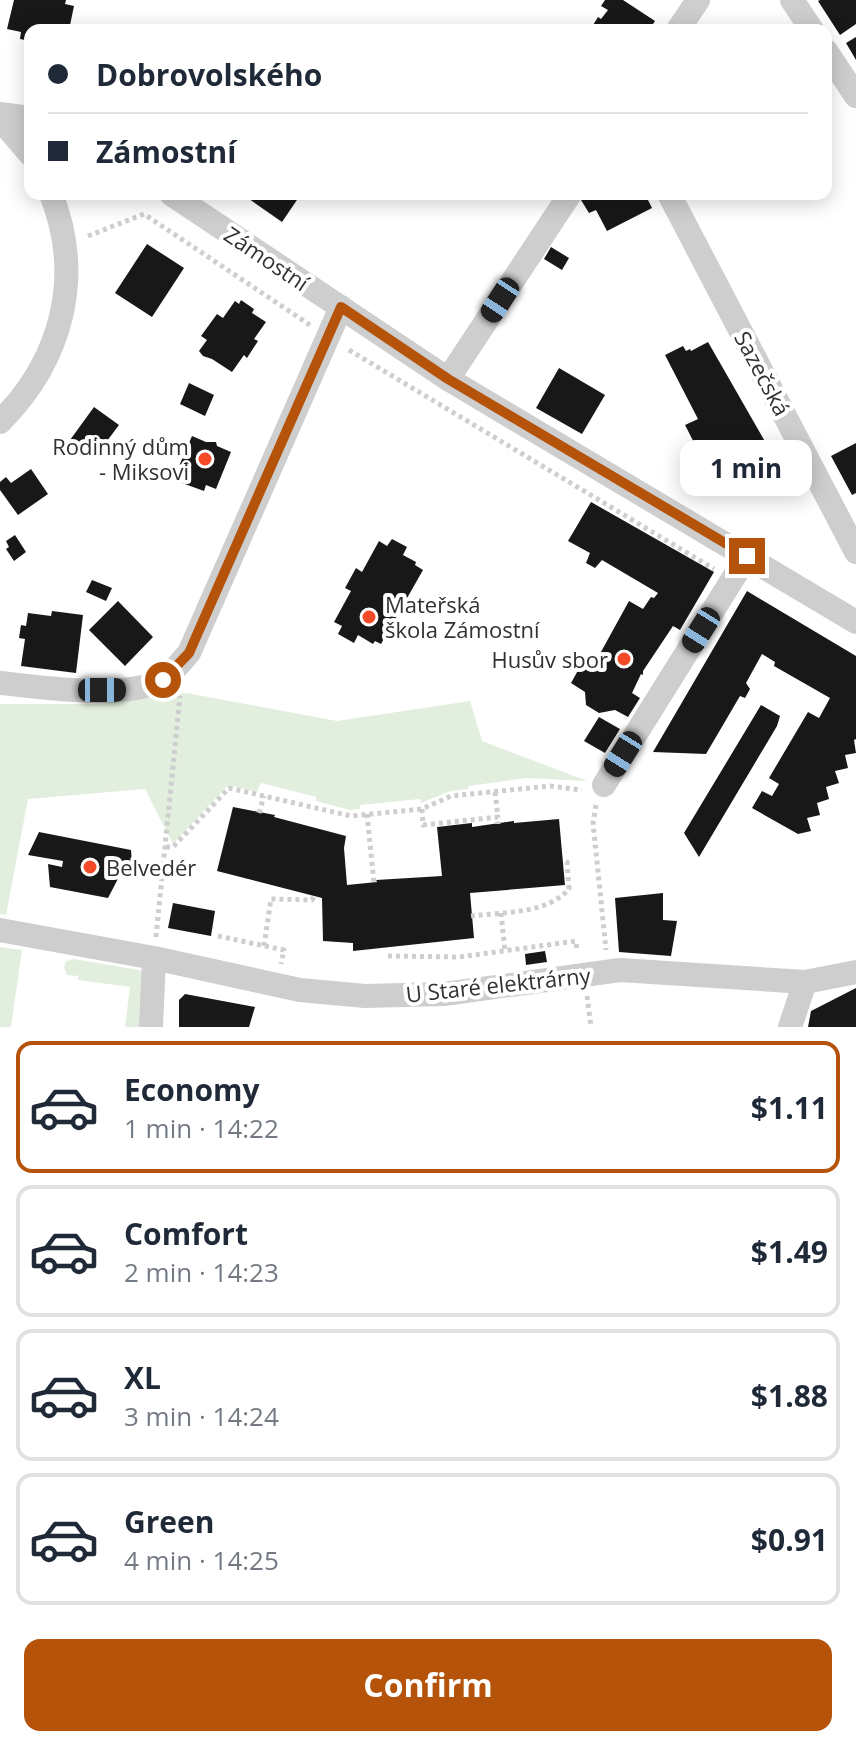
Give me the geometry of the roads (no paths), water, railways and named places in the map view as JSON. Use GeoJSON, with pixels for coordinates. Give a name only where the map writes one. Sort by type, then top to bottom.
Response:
{"type":"FeatureCollection","features":[{"type":"Feature","properties":{"kind":"street"},"geometry":{"type":"LineString","coordinates":[[682,24],[698,0]]}},
{"type":"Feature","properties":{"kind":"street"},"geometry":{"type":"LineString","coordinates":[[792,0],[808,24]]}},
{"type":"Feature","properties":{"kind":"street"},"geometry":{"type":"LineString","coordinates":[[832,60],[856,96]]}},
{"type":"Feature","properties":{"kind":"street"},"geometry":{"type":"LineString","coordinates":[[0,117],[24,118]]}},
{"type":"Feature","properties":{"kind":"street"},"geometry":{"type":"LineString","coordinates":[[0,117],[24,147]]}},
{"type":"Feature","properties":{"kind":"street"},"geometry":{"type":"LineString","coordinates":[[0,422],[42,371],[60,322],[67,255],[53,200]]}},
{"type":"Feature","properties":{"kind":"street","name":"Zámostní"},"geometry":{"type":"LineString","coordinates":[[180,200],[448,379],[856,622]]}},
{"type":"Feature","properties":{"kind":"street"},"geometry":{"type":"LineString","coordinates":[[448,379],[566,200]]}},
{"type":"Feature","properties":{"kind":"street","name":"Sazečská"},"geometry":{"type":"LineString","coordinates":[[672,200],[856,552]]}},
{"type":"Feature","properties":{"kind":"street"},"geometry":{"type":"LineString","coordinates":[[0,683],[121,690],[163,680],[189,653],[341,307]]}},
{"type":"Feature","properties":{"kind":"street"},"geometry":{"type":"LineString","coordinates":[[597,789],[747,556]]}},
{"type":"Feature","properties":{"kind":"street","name":"U Staré elektrárny"},"geometry":{"type":"LineString","coordinates":[[0,930],[154,958],[300,990],[365,996],[444,994],[620,970],[805,982],[856,972]]}},
{"type":"Feature","properties":{"kind":"street"},"geometry":{"type":"LineString","coordinates":[[151,1027],[154,958]]}},
{"type":"Feature","properties":{"kind":"street"},"geometry":{"type":"LineString","coordinates":[[790,1027],[805,982]]}},
{"type":"Feature","properties":{"kind":"place","name":"Rodinný dům - Miksovi"},"geometry":{"type":"Point","coordinates":[205,459]}},
{"type":"Feature","properties":{"kind":"place","name":"Mateřská škola Zámostní"},"geometry":{"type":"Point","coordinates":[369,617]}},
{"type":"Feature","properties":{"kind":"place","name":"Husův sbor"},"geometry":{"type":"Point","coordinates":[624,659]}},
{"type":"Feature","properties":{"kind":"place","name":"Belvedér"},"geometry":{"type":"Point","coordinates":[90,867]}}]}
